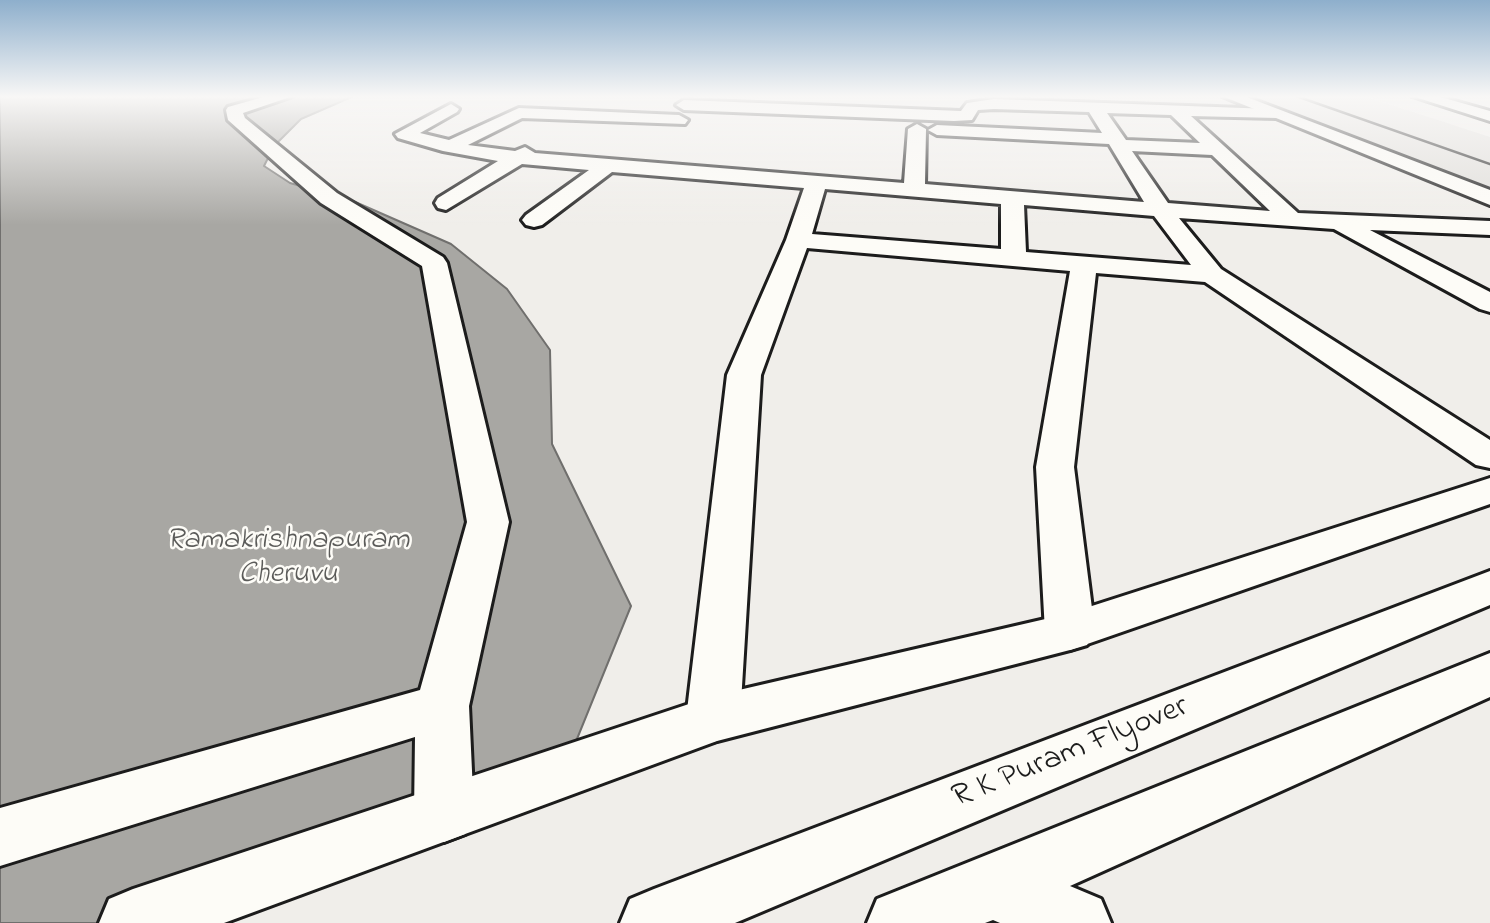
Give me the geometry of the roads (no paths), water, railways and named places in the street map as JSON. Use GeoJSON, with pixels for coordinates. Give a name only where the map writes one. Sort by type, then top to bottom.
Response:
{"type":"FeatureCollection","features":[{"type":"Feature","properties":{"kind":"street"},"geometry":{"type":"LineString","coordinates":[[259,139],[329,198],[434,262],[488,522],[442,706],[444,814]]}},
{"type":"Feature","properties":{"kind":"street"},"geometry":{"type":"LineString","coordinates":[[422,139],[450,147],[519,157],[648,169],[1292,220],[1490,228]]}},
{"type":"Feature","properties":{"kind":"street"},"geometry":{"type":"LineString","coordinates":[[450,147],[466,139]]}},
{"type":"Feature","properties":{"kind":"street"},"geometry":{"type":"LineString","coordinates":[[446,203],[545,139]]}},
{"type":"Feature","properties":{"kind":"street"},"geometry":{"type":"LineString","coordinates":[[648,169],[671,139]]}},
{"type":"Feature","properties":{"kind":"street"},"geometry":{"type":"LineString","coordinates":[[914,188],[916,139]]}},
{"type":"Feature","properties":{"kind":"street"},"geometry":{"type":"LineString","coordinates":[[1074,139],[1220,150]]}},
{"type":"Feature","properties":{"kind":"street"},"geometry":{"type":"LineString","coordinates":[[1116,139],[1161,210],[1212,275],[1490,457]]}},
{"type":"Feature","properties":{"kind":"street"},"geometry":{"type":"LineString","coordinates":[[1208,139],[1292,220]]}},
{"type":"Feature","properties":{"kind":"street"},"geometry":{"type":"LineString","coordinates":[[1337,139],[1490,198]]}},
{"type":"Feature","properties":{"kind":"street"},"geometry":{"type":"LineString","coordinates":[[534,220],[608,165]]}},
{"type":"Feature","properties":{"kind":"street"},"geometry":{"type":"LineString","coordinates":[[713,719],[744,375],[798,240],[817,181]]}},
{"type":"Feature","properties":{"kind":"street"},"geometry":{"type":"LineString","coordinates":[[1012,196],[1014,260]]}},
{"type":"Feature","properties":{"kind":"street"},"geometry":{"type":"LineString","coordinates":[[1334,221],[1490,303]]}},
{"type":"Feature","properties":{"kind":"street"},"geometry":{"type":"LineString","coordinates":[[798,240],[1212,275]]}},
{"type":"Feature","properties":{"kind":"street"},"geometry":{"type":"LineString","coordinates":[[1070,632],[1055,467],[1084,264]]}},
{"type":"Feature","properties":{"kind":"street"},"geometry":{"type":"LineString","coordinates":[[133,923],[713,719],[1070,632],[1490,490]]}},
{"type":"Feature","properties":{"kind":"street","name":"R K Puram Flyover"},"geometry":{"type":"LineString","coordinates":[[654,923],[1490,587]]}},
{"type":"Feature","properties":{"kind":"street"},"geometry":{"type":"LineString","coordinates":[[901,923],[994,887],[1490,674]]}},
{"type":"Feature","properties":{"kind":"street"},"geometry":{"type":"LineString","coordinates":[[0,837],[442,706]]}},
{"type":"Feature","properties":{"kind":"street"},"geometry":{"type":"LineString","coordinates":[[994,887],[1077,923]]}},
{"type":"Feature","properties":{"kind":"water","name":"Ramakrishnapuram Cheruvu"},"geometry":{"type":"Polygon","coordinates":[[[0,139],[281,139],[274,146],[264,166],[290,183],[353,201],[451,244],[507,289],[550,350],[552,444],[631,606],[568,761],[142,923],[0,923],[0,139]]]}},
{"type":"Feature","properties":{"kind":"railway"},"geometry":{"type":"LineString","coordinates":[[1419,139],[1490,164]]}}]}
